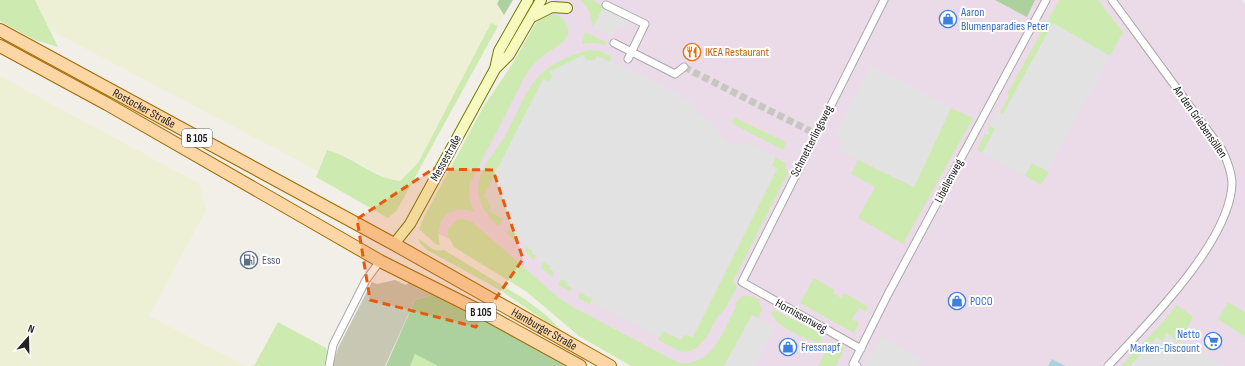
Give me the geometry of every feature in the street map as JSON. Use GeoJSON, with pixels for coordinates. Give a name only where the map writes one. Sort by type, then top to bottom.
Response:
{"type":"FeatureCollection","features":[{"type":"Feature","properties":{"kind":"main road","name":"Messestraße"},"geometry":{"type":"LineString","coordinates":[[495,69],[499,50],[528,0]]}},
{"type":"Feature","properties":{"kind":"main road","name":"Messestraße"},"geometry":{"type":"LineString","coordinates":[[394,244],[410,224],[495,69],[509,55],[542,0]]}},
{"type":"Feature","properties":{"kind":"main road"},"geometry":{"type":"LineString","coordinates":[[531,18],[552,6],[567,8]]}},
{"type":"Feature","properties":{"kind":"main road","name":"Rostocker Straße"},"geometry":{"type":"LineString","coordinates":[[0,30],[394,244]]}},
{"type":"Feature","properties":{"kind":"main road","name":"Rostocker Straße"},"geometry":{"type":"LineString","coordinates":[[0,46],[107,104],[380,261]]}},
{"type":"Feature","properties":{"kind":"main road"},"geometry":{"type":"LineString","coordinates":[[380,261],[394,244]]}},
{"type":"Feature","properties":{"kind":"main road","name":"Hamburger Straße"},"geometry":{"type":"LineString","coordinates":[[394,244],[610,366]]}},
{"type":"Feature","properties":{"kind":"main road","name":"Hamburger Straße"},"geometry":{"type":"LineString","coordinates":[[380,261],[480,311],[580,366]]}},
{"type":"Feature","properties":{"kind":"street","name":"Schmetterlingsweg"},"geometry":{"type":"LineString","coordinates":[[742,282],[884,0]]}},
{"type":"Feature","properties":{"kind":"street","name":"Libellenweg"},"geometry":{"type":"LineString","coordinates":[[855,365],[861,349],[888,294],[1046,0]]}},
{"type":"Feature","properties":{"kind":"street","name":"An den Griebensöllen"},"geometry":{"type":"LineString","coordinates":[[1108,366],[1159,312],[1201,256],[1225,212],[1230,199],[1232,181],[1227,161],[1222,150],[1112,0]]}},
{"type":"Feature","properties":{"kind":"street"},"geometry":{"type":"LineString","coordinates":[[606,5],[645,24],[628,59]]}},
{"type":"Feature","properties":{"kind":"street"},"geometry":{"type":"LineString","coordinates":[[614,43],[675,74],[684,67]]}},
{"type":"Feature","properties":{"kind":"street"},"geometry":{"type":"LineString","coordinates":[[329,366],[333,345],[366,280],[380,261]]}},
{"type":"Feature","properties":{"kind":"street","name":"Hornissenweg"},"geometry":{"type":"LineString","coordinates":[[742,282],[861,349]]}},
{"type":"Feature","properties":{"kind":"highlighted area"},"geometry":{"type":"Polygon","coordinates":[[[433,169],[493,170],[523,259],[476,327],[370,300],[357,219],[433,169]]]}},
{"type":"Feature","properties":{"kind":"shaded area"},"geometry":{"type":"Polygon","coordinates":[[[35,0],[499,0],[497,4],[504,15],[498,25],[491,23],[418,163],[400,181],[390,179],[339,153],[326,150],[318,171],[50,30],[35,0]]]}},
{"type":"Feature","properties":{"kind":"shaded area"},"geometry":{"type":"Polygon","coordinates":[[[554,0],[1242,0],[1245,4],[1245,366],[674,366],[424,225],[508,71],[533,28],[546,15],[554,0]]]}},
{"type":"Feature","properties":{"kind":"shaded area"},"geometry":{"type":"Polygon","coordinates":[[[604,6],[629,19],[626,25],[617,26],[612,36],[593,27],[604,6]]]}},
{"type":"Feature","properties":{"kind":"shaded area"},"geometry":{"type":"Polygon","coordinates":[[[1053,23],[1110,56],[1047,171],[1032,163],[1025,176],[982,153],[995,129],[991,126],[991,123],[998,111],[1003,114],[1053,23]]]}},
{"type":"Feature","properties":{"kind":"shaded area"},"geometry":{"type":"Polygon","coordinates":[[[583,55],[586,60],[594,61],[597,56],[610,62],[611,60],[692,102],[698,113],[709,119],[725,141],[733,145],[748,143],[775,157],[772,166],[777,169],[693,337],[684,335],[681,340],[663,331],[660,337],[591,302],[592,299],[567,285],[568,282],[557,277],[558,273],[549,269],[551,266],[539,260],[540,258],[532,253],[533,250],[522,244],[523,241],[514,236],[516,234],[505,227],[508,222],[489,211],[491,207],[488,200],[483,197],[543,79],[548,82],[552,77],[549,72],[583,55]]]}},
{"type":"Feature","properties":{"kind":"shaded area"},"geometry":{"type":"Polygon","coordinates":[[[871,66],[951,108],[914,187],[840,151],[844,143],[835,135],[871,66]]]}},
{"type":"Feature","properties":{"kind":"shaded area"},"geometry":{"type":"Polygon","coordinates":[[[0,76],[200,184],[206,210],[149,316],[246,366],[0,366],[0,76]]]}},
{"type":"Feature","properties":{"kind":"shaded area"},"geometry":{"type":"Polygon","coordinates":[[[395,280],[406,285],[409,282],[434,294],[415,300],[385,366],[332,366],[338,348],[372,282],[377,284],[395,280]]]}},
{"type":"Feature","properties":{"kind":"shaded area"},"geometry":{"type":"Polygon","coordinates":[[[752,315],[775,327],[754,366],[724,366],[752,315]]]}},
{"type":"Feature","properties":{"kind":"shaded area"},"geometry":{"type":"Polygon","coordinates":[[[1167,333],[1179,343],[1224,366],[1130,366],[1157,337],[1162,341],[1167,333]]]}},
{"type":"Feature","properties":{"kind":"shaded area"},"geometry":{"type":"Polygon","coordinates":[[[881,336],[921,359],[917,366],[864,366],[881,336]]]}},
{"type":"Feature","properties":{"kind":"green space"},"geometry":{"type":"Polygon","coordinates":[[[0,0],[35,0],[58,47],[35,40],[0,21],[0,0]]]}},
{"type":"Feature","properties":{"kind":"green space"},"geometry":{"type":"Polygon","coordinates":[[[499,0],[513,0],[504,15],[497,4],[499,0]]]}},
{"type":"Feature","properties":{"kind":"green space"},"geometry":{"type":"Polygon","coordinates":[[[581,0],[592,0],[604,6],[593,27],[589,11],[581,0]]]}},
{"type":"Feature","properties":{"kind":"green space"},"geometry":{"type":"Polygon","coordinates":[[[995,0],[1035,0],[1027,17],[995,0]]]}},
{"type":"Feature","properties":{"kind":"green space"},"geometry":{"type":"Polygon","coordinates":[[[1059,0],[1098,0],[1123,32],[1110,56],[1053,24],[1003,114],[1000,112],[1009,96],[1007,94],[1059,0]]]}},
{"type":"Feature","properties":{"kind":"green space"},"geometry":{"type":"Polygon","coordinates":[[[553,14],[563,19],[567,25],[568,31],[565,40],[538,60],[526,74],[469,186],[470,200],[475,212],[458,210],[446,215],[441,221],[438,236],[440,245],[437,245],[419,229],[426,213],[484,106],[517,57],[533,28],[539,19],[546,15],[553,14]]]}},
{"type":"Feature","properties":{"kind":"green space"},"geometry":{"type":"Polygon","coordinates":[[[491,23],[498,26],[397,210],[388,218],[316,177],[327,150],[345,157],[381,176],[400,181],[418,163],[491,23]]]}},
{"type":"Feature","properties":{"kind":"green space"},"geometry":{"type":"Polygon","coordinates":[[[585,32],[607,43],[606,45],[594,43],[582,44],[585,32]]]}},
{"type":"Feature","properties":{"kind":"green space"},"geometry":{"type":"Polygon","coordinates":[[[589,50],[600,51],[612,57],[610,62],[586,60],[583,55],[552,77],[548,82],[543,80],[484,197],[488,200],[491,207],[489,211],[503,219],[498,226],[482,206],[480,201],[478,190],[484,168],[505,136],[529,89],[540,75],[550,67],[563,60],[589,50]]]}},
{"type":"Feature","properties":{"kind":"green space"},"geometry":{"type":"Polygon","coordinates":[[[951,108],[973,118],[903,244],[858,218],[875,187],[851,174],[858,160],[914,187],[951,108]]]}},
{"type":"Feature","properties":{"kind":"green space"},"geometry":{"type":"Polygon","coordinates":[[[735,118],[786,142],[783,150],[733,124],[732,121],[735,118]]]}},
{"type":"Feature","properties":{"kind":"green space"},"geometry":{"type":"Polygon","coordinates":[[[991,124],[995,129],[982,153],[977,150],[985,134],[988,135],[990,132],[987,130],[991,124]]]}},
{"type":"Feature","properties":{"kind":"green space"},"geometry":{"type":"Polygon","coordinates":[[[775,157],[787,164],[785,167],[788,173],[733,281],[737,287],[725,309],[718,316],[706,338],[697,348],[686,352],[680,351],[658,340],[663,331],[681,340],[684,334],[693,337],[777,169],[772,166],[775,157]]]}},
{"type":"Feature","properties":{"kind":"green space"},"geometry":{"type":"Polygon","coordinates":[[[1032,163],[1049,172],[1041,185],[1025,176],[1032,163]]]}},
{"type":"Feature","properties":{"kind":"green space"},"geometry":{"type":"Polygon","coordinates":[[[462,219],[472,222],[553,293],[569,305],[679,363],[691,362],[700,359],[709,353],[721,336],[736,307],[735,304],[742,296],[749,296],[758,299],[762,310],[758,318],[752,315],[724,366],[631,366],[579,336],[527,292],[454,247],[448,236],[448,229],[457,220],[462,219]]]}},
{"type":"Feature","properties":{"kind":"green space"},"geometry":{"type":"Polygon","coordinates":[[[509,230],[516,234],[515,236],[520,239],[517,243],[507,234],[509,230]]]}},
{"type":"Feature","properties":{"kind":"green space"},"geometry":{"type":"Polygon","coordinates":[[[419,239],[430,248],[440,251],[444,250],[526,300],[546,315],[567,336],[500,290],[427,250],[420,243],[419,239]]]}},
{"type":"Feature","properties":{"kind":"green space"},"geometry":{"type":"Polygon","coordinates":[[[526,247],[533,251],[532,253],[536,256],[534,260],[524,251],[526,247]]]}},
{"type":"Feature","properties":{"kind":"green space"},"geometry":{"type":"Polygon","coordinates":[[[543,262],[551,266],[549,269],[554,272],[552,277],[541,268],[543,262]]]}},
{"type":"Feature","properties":{"kind":"green space"},"geometry":{"type":"Polygon","coordinates":[[[814,278],[835,290],[833,293],[841,298],[844,293],[869,307],[866,311],[859,308],[852,319],[859,323],[854,333],[800,303],[814,278]]]}},
{"type":"Feature","properties":{"kind":"green space"},"geometry":{"type":"Polygon","coordinates":[[[561,279],[568,283],[567,285],[572,288],[570,292],[558,284],[561,279]]]}},
{"type":"Feature","properties":{"kind":"green space"},"geometry":{"type":"Polygon","coordinates":[[[580,292],[592,299],[590,304],[578,298],[580,292]]]}},
{"type":"Feature","properties":{"kind":"green space"},"geometry":{"type":"Polygon","coordinates":[[[434,294],[569,366],[438,366],[415,354],[410,366],[386,366],[415,300],[434,294]]]}},
{"type":"Feature","properties":{"kind":"green space"},"geometry":{"type":"Polygon","coordinates":[[[1228,302],[1245,312],[1245,337],[1218,319],[1228,302]]]}},
{"type":"Feature","properties":{"kind":"green space"},"geometry":{"type":"Polygon","coordinates":[[[1177,305],[1193,317],[1179,343],[1167,333],[1162,342],[1156,338],[1130,366],[1121,366],[1162,323],[1177,305]]]}},
{"type":"Feature","properties":{"kind":"green space"},"geometry":{"type":"Polygon","coordinates":[[[776,311],[818,332],[822,339],[821,343],[800,336],[784,327],[774,317],[772,312],[776,311]]]}},
{"type":"Feature","properties":{"kind":"green space"},"geometry":{"type":"Polygon","coordinates":[[[278,322],[326,348],[328,354],[324,366],[254,366],[278,322]]]}},
{"type":"Feature","properties":{"kind":"green space"},"geometry":{"type":"Polygon","coordinates":[[[839,344],[845,348],[836,366],[818,366],[827,349],[839,344]]]}},
{"type":"Feature","properties":{"kind":"green space"},"geometry":{"type":"Polygon","coordinates":[[[415,353],[438,366],[410,366],[415,353]]]}},
{"type":"Feature","properties":{"kind":"water"},"geometry":{"type":"Polygon","coordinates":[[[1052,359],[1065,366],[1048,366],[1052,359]]]}},
{"type":"Feature","properties":{"kind":"tunnel"},"geometry":{"type":"LineString","coordinates":[[684,67],[810,131]]}},
{"type":"Feature","properties":{"kind":"place","name":"Aaron Blumenparadies Peter"},"geometry":{"type":"Point","coordinates":[948,19]}},
{"type":"Feature","properties":{"kind":"place","name":"IKEA Restaurant"},"geometry":{"type":"Point","coordinates":[692,52]}},
{"type":"Feature","properties":{"kind":"place","name":"Esso"},"geometry":{"type":"Point","coordinates":[249,260]}},
{"type":"Feature","properties":{"kind":"place","name":"POCO"},"geometry":{"type":"Point","coordinates":[957,301]}},
{"type":"Feature","properties":{"kind":"place","name":"Netto Marken-Discount"},"geometry":{"type":"Point","coordinates":[1213,341]}},
{"type":"Feature","properties":{"kind":"place","name":"Fressnapf"},"geometry":{"type":"Point","coordinates":[788,347]}}]}
